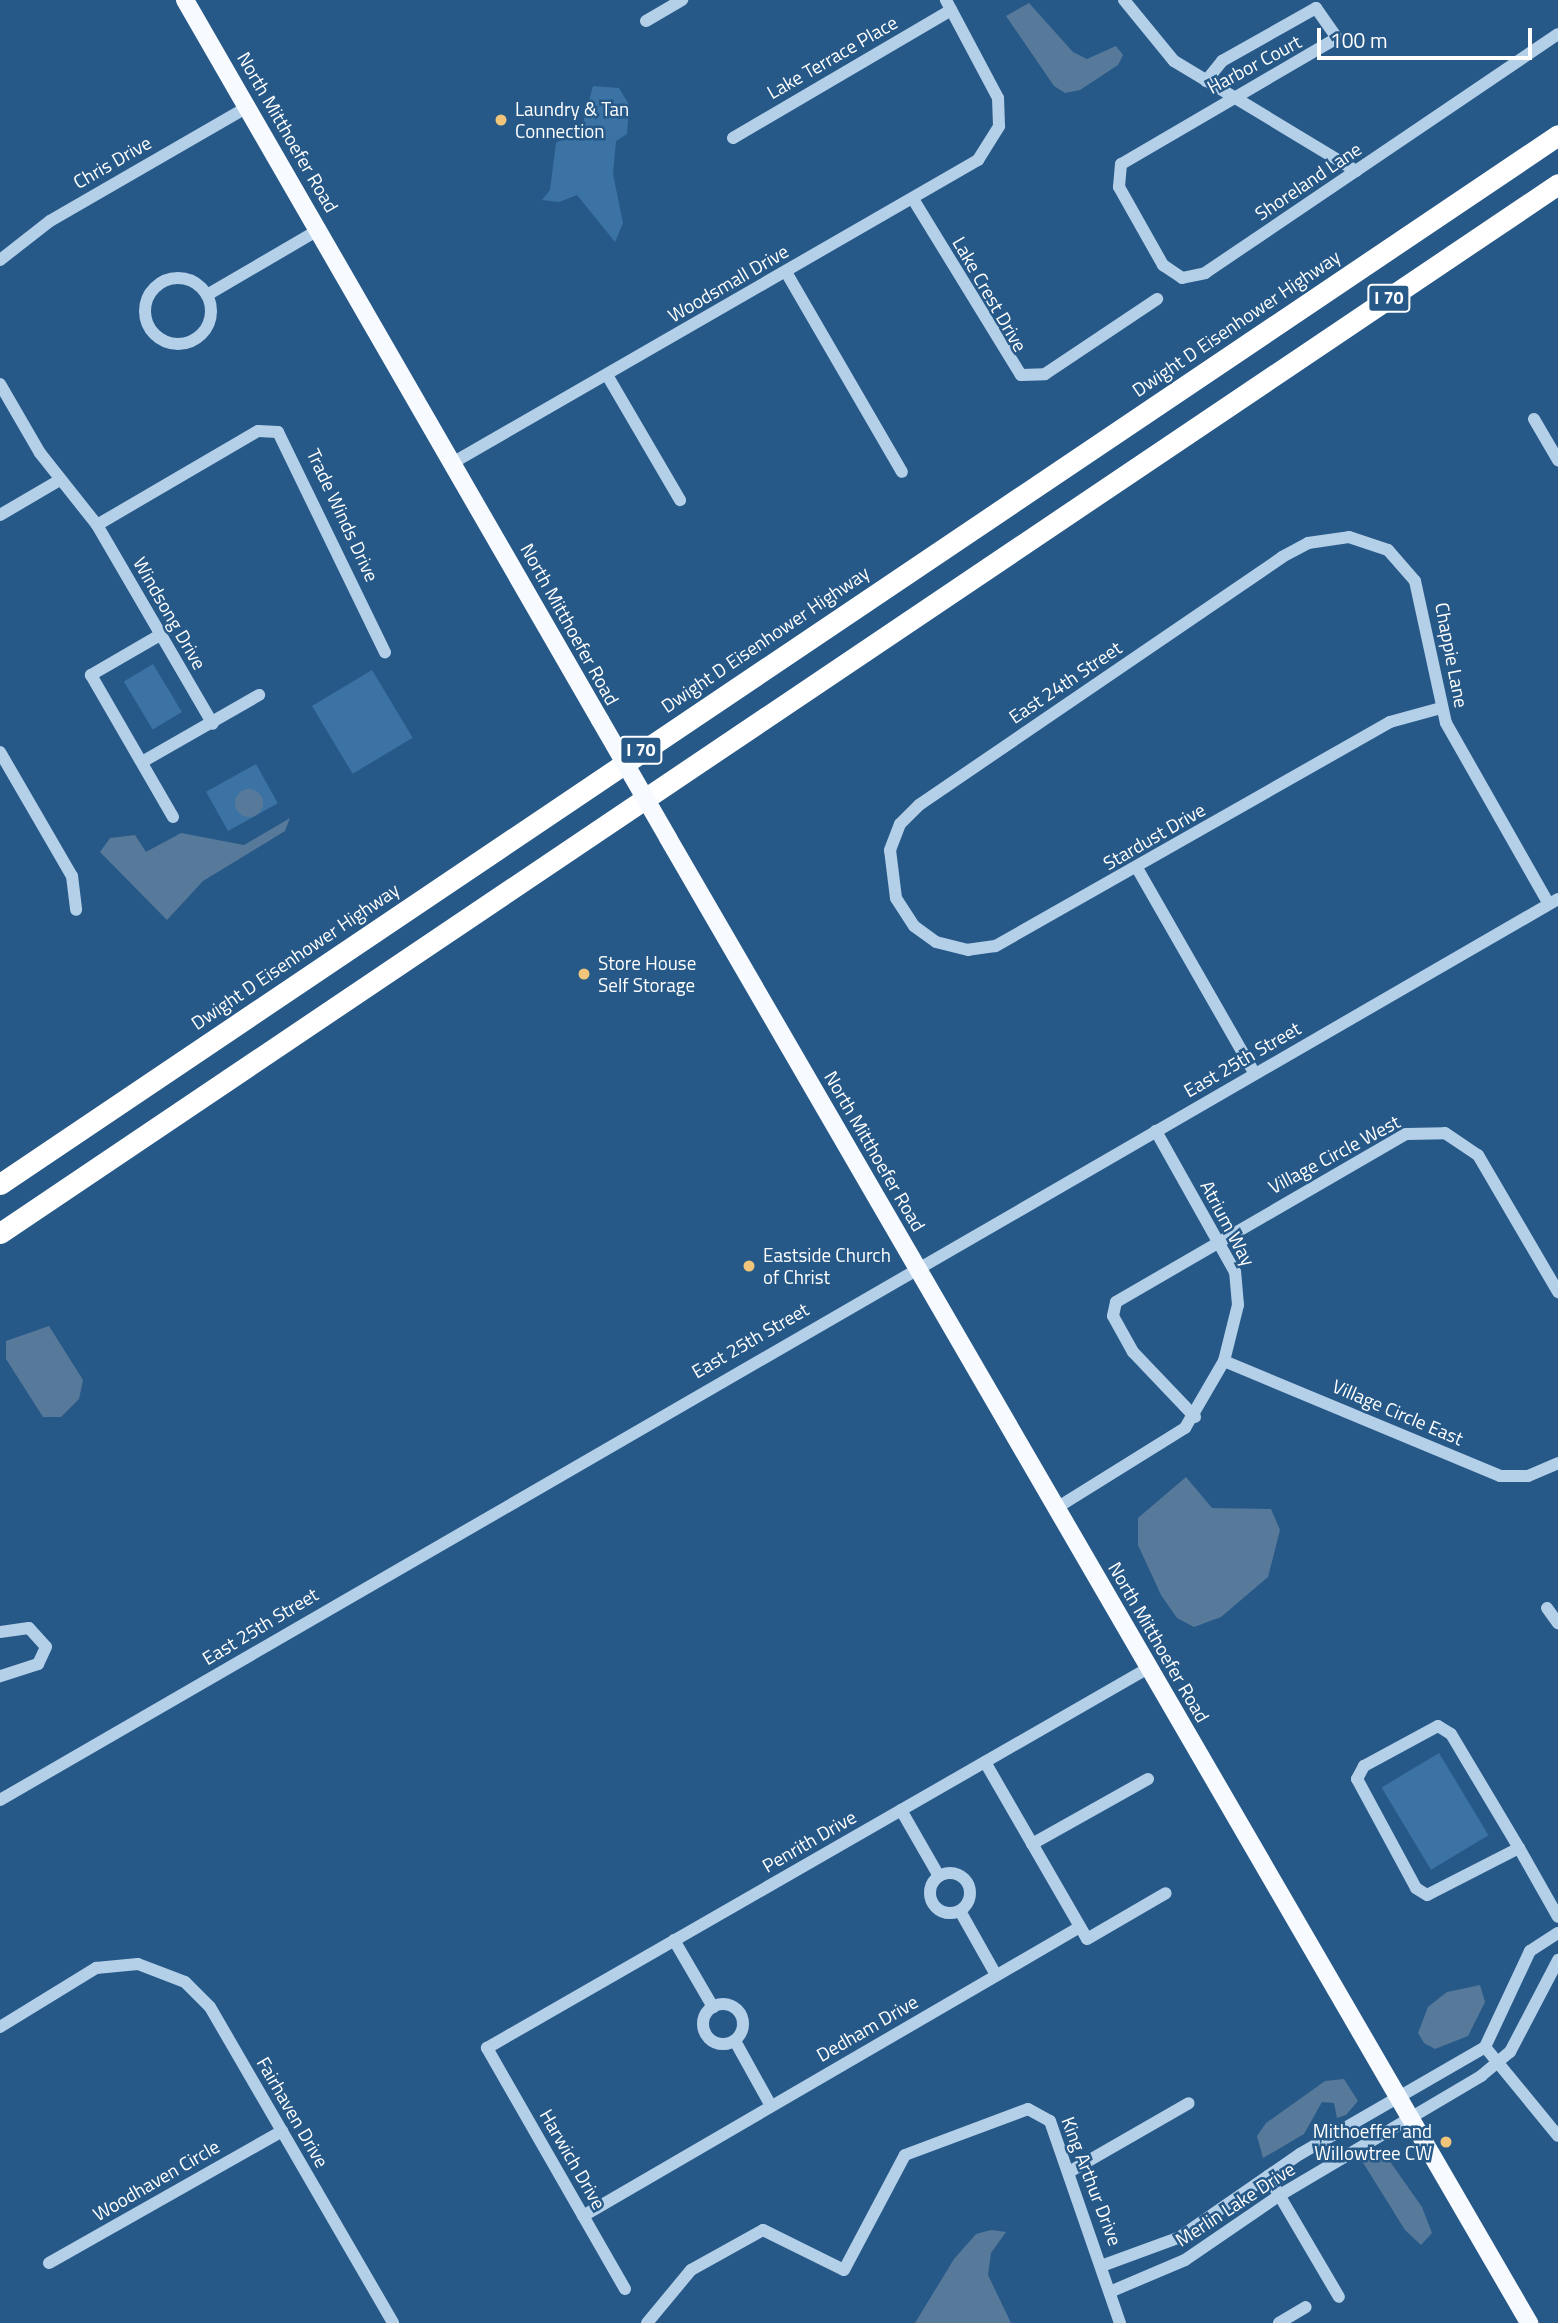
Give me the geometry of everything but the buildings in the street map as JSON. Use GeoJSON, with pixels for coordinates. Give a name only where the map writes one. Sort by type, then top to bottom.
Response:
{"type":"FeatureCollection","features":[{"type":"Feature","properties":{"kind":"highway","name":"Dwight D Eisenhower Highway"},"geometry":{"type":"LineString","coordinates":[[0,1184],[1558,135]]}},
{"type":"Feature","properties":{"kind":"highway","name":"I 70"},"geometry":{"type":"LineString","coordinates":[[0,1233],[1558,184]]}},
{"type":"Feature","properties":{"kind":"main road","name":"North Mitthoefer Road"},"geometry":{"type":"LineString","coordinates":[[185,0],[249,106],[668,838],[1529,2323]]}},
{"type":"Feature","properties":{"kind":"street"},"geometry":{"type":"LineString","coordinates":[[646,21],[682,0]]}},
{"type":"Feature","properties":{"kind":"street"},"geometry":{"type":"LineString","coordinates":[[1124,0],[1156,46],[1233,98],[1356,171]]}},
{"type":"Feature","properties":{"kind":"street","name":"Woodsmall Drive"},"geometry":{"type":"LineString","coordinates":[[454,462],[978,160],[999,118],[994,85],[948,5]]}},
{"type":"Feature","properties":{"kind":"street","name":"Lake Terrace Place"},"geometry":{"type":"LineString","coordinates":[[733,138],[948,5]]}},
{"type":"Feature","properties":{"kind":"street","name":"Harbor Court"},"geometry":{"type":"LineString","coordinates":[[1118,172],[1126,159],[1337,40],[1322,10],[1222,61],[1206,81]]}},
{"type":"Feature","properties":{"kind":"street","name":"Shoreland Lane"},"geometry":{"type":"LineString","coordinates":[[1118,172],[1119,187],[1163,265],[1182,278],[1205,273],[1558,34]]}},
{"type":"Feature","properties":{"kind":"street","name":"Chris Drive"},"geometry":{"type":"LineString","coordinates":[[1,258],[50,220],[249,106]]}},
{"type":"Feature","properties":{"kind":"street","name":"Lake Crest Drive"},"geometry":{"type":"LineString","coordinates":[[913,199],[1008,365],[1021,376],[1045,374],[1157,299]]}},
{"type":"Feature","properties":{"kind":"street"},"geometry":{"type":"LineString","coordinates":[[207,295],[320,229]]}},
{"type":"Feature","properties":{"kind":"street"},"geometry":{"type":"LineString","coordinates":[[786,272],[902,472]]}},
{"type":"Feature","properties":{"kind":"street"},"geometry":{"type":"LineString","coordinates":[[188,279],[207,295],[210,320],[195,339],[167,342],[148,326],[146,301],[162,282],[188,279]]}},
{"type":"Feature","properties":{"kind":"street"},"geometry":{"type":"LineString","coordinates":[[607,375],[680,500]]}},
{"type":"Feature","properties":{"kind":"street","name":"Windsong Drive"},"geometry":{"type":"LineString","coordinates":[[0,384],[60,480],[97,525],[213,724]]}},
{"type":"Feature","properties":{"kind":"street"},"geometry":{"type":"LineString","coordinates":[[1534,419],[1558,460]]}},
{"type":"Feature","properties":{"kind":"street","name":"Trade Winds Drive"},"geometry":{"type":"LineString","coordinates":[[97,525],[258,431],[274,431],[289,444],[385,652]]}},
{"type":"Feature","properties":{"kind":"street"},"geometry":{"type":"LineString","coordinates":[[1,513],[60,480]]}},
{"type":"Feature","properties":{"kind":"street","name":"Chappie Lane"},"geometry":{"type":"LineString","coordinates":[[1322,539],[1369,541],[1408,569],[1422,600],[1441,708],[1553,901]]}},
{"type":"Feature","properties":{"kind":"street","name":"East 24th Street"},"geometry":{"type":"LineString","coordinates":[[896,898],[890,850],[901,824],[919,805],[1282,557],[1322,539]]}},
{"type":"Feature","properties":{"kind":"street"},"geometry":{"type":"LineString","coordinates":[[160,635],[91,675],[173,817]]}},
{"type":"Feature","properties":{"kind":"street"},"geometry":{"type":"LineString","coordinates":[[142,762],[213,724],[259,695]]}},
{"type":"Feature","properties":{"kind":"street","name":"Stardust Drive"},"geometry":{"type":"LineString","coordinates":[[896,898],[930,939],[975,950],[1008,941],[1390,722],[1441,708]]}},
{"type":"Feature","properties":{"kind":"street"},"geometry":{"type":"LineString","coordinates":[[0,752],[72,876],[76,909]]}},
{"type":"Feature","properties":{"kind":"street"},"geometry":{"type":"LineString","coordinates":[[1137,868],[1255,1074]]}},
{"type":"Feature","properties":{"kind":"street","name":"East 25th Street"},"geometry":{"type":"LineString","coordinates":[[0,1800],[1553,901]]}},
{"type":"Feature","properties":{"kind":"street","name":"Atrium Way"},"geometry":{"type":"LineString","coordinates":[[1058,1507],[1166,1443],[1195,1417],[1224,1361],[1238,1289],[1219,1240],[1156,1131]]}},
{"type":"Feature","properties":{"kind":"street","name":"Village Circle West"},"geometry":{"type":"LineString","coordinates":[[1195,1417],[1137,1357],[1114,1307],[1219,1240],[1394,1139],[1439,1132],[1478,1155],[1558,1292]]}},
{"type":"Feature","properties":{"kind":"street","name":"Village Circle East"},"geometry":{"type":"LineString","coordinates":[[1224,1361],[1500,1476],[1528,1476],[1558,1462]]}},
{"type":"Feature","properties":{"kind":"street"},"geometry":{"type":"LineString","coordinates":[[1547,1608],[1558,1623]]}},
{"type":"Feature","properties":{"kind":"street"},"geometry":{"type":"LineString","coordinates":[[0,1632],[29,1628],[46,1647],[38,1664],[0,1676]]}},
{"type":"Feature","properties":{"kind":"street","name":"Penrith Drive"},"geometry":{"type":"LineString","coordinates":[[487,2048],[1150,1667]]}},
{"type":"Feature","properties":{"kind":"street"},"geometry":{"type":"LineString","coordinates":[[1518,1848],[1439,1894],[1424,1895],[1360,1789],[1359,1772],[1434,1727],[1445,1728],[1518,1848],[1558,1917]]}},
{"type":"Feature","properties":{"kind":"street"},"geometry":{"type":"LineString","coordinates":[[985,1762],[1087,1939],[1166,1893]]}},
{"type":"Feature","properties":{"kind":"street"},"geometry":{"type":"LineString","coordinates":[[1032,1844],[1148,1779]]}},
{"type":"Feature","properties":{"kind":"street"},"geometry":{"type":"LineString","coordinates":[[901,1810],[939,1876],[931,1901],[940,1911],[960,1910],[969,1901],[967,1882],[951,1873],[939,1876]]}},
{"type":"Feature","properties":{"kind":"street"},"geometry":{"type":"LineString","coordinates":[[960,1910],[996,1975]]}},
{"type":"Feature","properties":{"kind":"street","name":"Dedham Drive"},"geometry":{"type":"LineString","coordinates":[[583,2216],[1080,1927]]}},
{"type":"Feature","properties":{"kind":"street"},"geometry":{"type":"LineString","coordinates":[[1558,1933],[1530,1951],[1485,2048],[1558,2136]]}},
{"type":"Feature","properties":{"kind":"street"},"geometry":{"type":"LineString","coordinates":[[674,1940],[713,2007]]}},
{"type":"Feature","properties":{"kind":"street"},"geometry":{"type":"LineString","coordinates":[[1498,2063],[1558,1960]]}},
{"type":"Feature","properties":{"kind":"street","name":"Fairhaven Drive"},"geometry":{"type":"LineString","coordinates":[[0,2027],[89,1970],[124,1964],[166,1971],[201,1996],[282,2131],[389,2321]]}},
{"type":"Feature","properties":{"kind":"street"},"geometry":{"type":"LineString","coordinates":[[732,2006],[741,2015],[743,2028],[735,2041],[718,2044],[707,2036],[703,2024],[713,2007],[732,2006]]}},
{"type":"Feature","properties":{"kind":"street"},"geometry":{"type":"LineString","coordinates":[[735,2041],[771,2106]]}},
{"type":"Feature","properties":{"kind":"street","name":"Harwich Drive"},"geometry":{"type":"LineString","coordinates":[[487,2048],[625,2289]]}},
{"type":"Feature","properties":{"kind":"street","name":"Merlin Lake Drive"},"geometry":{"type":"LineString","coordinates":[[1107,2272],[1180,2237],[1268,2176],[1485,2048]]}},
{"type":"Feature","properties":{"kind":"street","name":"Merlin Lake Drive"},"geometry":{"type":"LineString","coordinates":[[1112,2291],[1185,2260],[1280,2195],[1411,2119],[1498,2063]]}},
{"type":"Feature","properties":{"kind":"street"},"geometry":{"type":"LineString","coordinates":[[1069,2172],[1189,2103]]}},
{"type":"Feature","properties":{"kind":"street","name":"King Arthur Drive"},"geometry":{"type":"LineString","coordinates":[[647,2323],[691,2270],[763,2230],[844,2270],[905,2155],[1021,2110],[1048,2118],[1107,2272],[1121,2323]]}},
{"type":"Feature","properties":{"kind":"street","name":"Woodhaven Circle"},"geometry":{"type":"LineString","coordinates":[[50,2263],[282,2131]]}},
{"type":"Feature","properties":{"kind":"street"},"geometry":{"type":"LineString","coordinates":[[1268,2176],[1339,2297]]}},
{"type":"Feature","properties":{"kind":"street"},"geometry":{"type":"LineString","coordinates":[[1279,2323],[1306,2307]]}},
{"type":"Feature","properties":{"kind":"shaded area"},"geometry":{"type":"Polygon","coordinates":[[[1029,3],[1073,52],[1087,59],[1116,46],[1123,55],[1118,65],[1080,90],[1065,93],[1054,86],[1006,16],[1029,3]]]}},
{"type":"Feature","properties":{"kind":"shaded area"},"geometry":{"type":"Polygon","coordinates":[[[593,86],[619,88],[629,105],[627,134],[616,141],[613,174],[623,223],[615,242],[577,195],[559,202],[542,200],[550,190],[556,143],[582,127],[593,86]]]}},
{"type":"Feature","properties":{"kind":"shaded area"},"geometry":{"type":"Polygon","coordinates":[[[153,664],[182,712],[153,730],[124,682],[153,664]]]}},
{"type":"Feature","properties":{"kind":"shaded area"},"geometry":{"type":"Polygon","coordinates":[[[372,670],[413,738],[353,774],[312,706],[372,670]]]}},
{"type":"Feature","properties":{"kind":"shaded area"},"geometry":{"type":"Polygon","coordinates":[[[256,764],[278,803],[228,831],[206,792],[256,764]]]}},
{"type":"Feature","properties":{"kind":"shaded area"},"geometry":{"type":"Polygon","coordinates":[[[249,789],[259,793],[263,803],[259,813],[249,817],[239,813],[235,803],[239,793],[249,789]]]}},
{"type":"Feature","properties":{"kind":"shaded area"},"geometry":{"type":"Polygon","coordinates":[[[290,818],[285,831],[203,881],[167,920],[100,852],[110,838],[135,835],[146,852],[181,833],[244,845],[290,818]]]}},
{"type":"Feature","properties":{"kind":"shaded area"},"geometry":{"type":"Polygon","coordinates":[[[49,1326],[83,1380],[79,1399],[61,1417],[43,1417],[6,1359],[6,1341],[49,1326]]]}},
{"type":"Feature","properties":{"kind":"shaded area"},"geometry":{"type":"Polygon","coordinates":[[[1186,1477],[1212,1508],[1271,1509],[1280,1530],[1268,1577],[1221,1617],[1194,1627],[1177,1618],[1161,1595],[1138,1545],[1138,1518],[1186,1477]]]}},
{"type":"Feature","properties":{"kind":"shaded area"},"geometry":{"type":"Polygon","coordinates":[[[1439,1753],[1488,1835],[1431,1870],[1382,1788],[1439,1753]]]}},
{"type":"Feature","properties":{"kind":"shaded area"},"geometry":{"type":"Polygon","coordinates":[[[1480,1985],[1485,2002],[1468,2036],[1435,2049],[1424,2043],[1418,2033],[1428,2007],[1447,1992],[1480,1985]]]}},
{"type":"Feature","properties":{"kind":"shaded area"},"geometry":{"type":"Polygon","coordinates":[[[1344,2079],[1358,2101],[1346,2115],[1337,2118],[1334,2103],[1322,2102],[1304,2134],[1263,2158],[1257,2136],[1266,2123],[1325,2081],[1344,2079]]]}},
{"type":"Feature","properties":{"kind":"shaded area"},"geometry":{"type":"Polygon","coordinates":[[[1384,2153],[1422,2207],[1432,2233],[1421,2245],[1405,2230],[1362,2161],[1384,2153]]]}},
{"type":"Feature","properties":{"kind":"shaded area"},"geometry":{"type":"Polygon","coordinates":[[[991,2230],[1006,2232],[991,2253],[988,2275],[1011,2323],[915,2323],[954,2259],[976,2234],[991,2230]]]}},
{"type":"Feature","properties":{"kind":"place","name":"Laundry & Tan Connection"},"geometry":{"type":"Point","coordinates":[501,120]}},
{"type":"Feature","properties":{"kind":"place","name":"Store House Self Storage"},"geometry":{"type":"Point","coordinates":[584,974]}},
{"type":"Feature","properties":{"kind":"place","name":"Eastside Church of Christ"},"geometry":{"type":"Point","coordinates":[749,1266]}},
{"type":"Feature","properties":{"kind":"place","name":"Mithoeffer and Willowtree CW"},"geometry":{"type":"Point","coordinates":[1446,2142]}}]}
